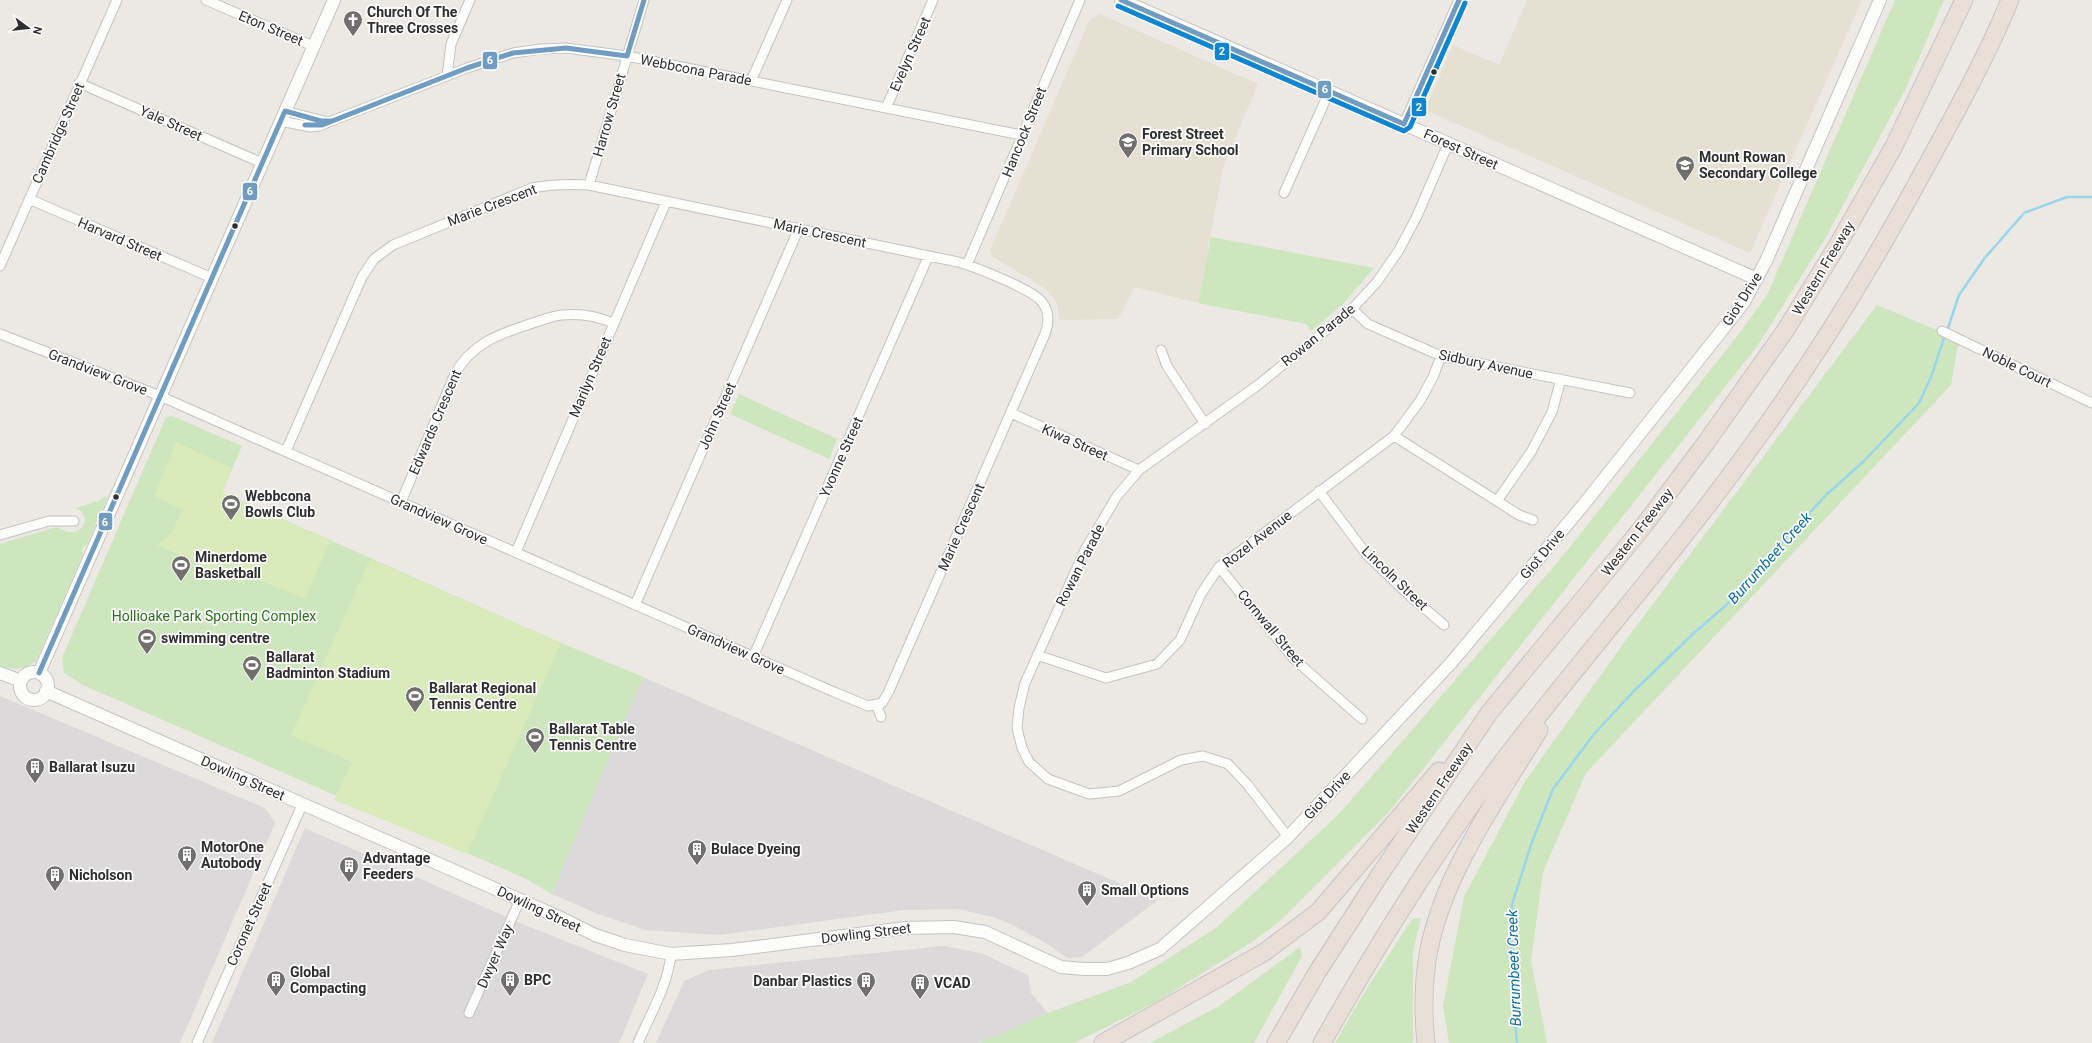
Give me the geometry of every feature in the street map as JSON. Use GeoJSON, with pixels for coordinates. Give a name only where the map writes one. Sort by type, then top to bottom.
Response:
{"type":"FeatureCollection","features":[{"type":"Feature","properties":{"kind":"highway","name":"Western Freeway"},"geometry":{"type":"LineString","coordinates":[[1276,1043],[1318,971],[1381,873],[1489,713],[1642,528],[1705,444],[1785,331],[1840,241],[1893,148],[1964,0]]}},
{"type":"Feature","properties":{"kind":"highway"},"geometry":{"type":"LineString","coordinates":[[1322,1043],[1352,989],[1437,855],[1508,754],[1743,458],[1803,372],[1855,291],[1908,200],[1950,122],[2011,0]]}},
{"type":"Feature","properties":{"kind":"highway"},"geometry":{"type":"LineString","coordinates":[[1426,1043],[1423,1012],[1428,955],[1442,902],[1466,852],[1584,659]]}},
{"type":"Feature","properties":{"kind":"highway"},"geometry":{"type":"LineString","coordinates":[[1103,1043],[1165,1010],[1263,953],[1318,912],[1489,713]]}},
{"type":"Feature","properties":{"kind":"street","name":"Cambridge Street"},"geometry":{"type":"LineString","coordinates":[[0,266],[79,83],[117,0]]}},
{"type":"Feature","properties":{"kind":"street","name":"Eton Street"},"geometry":{"type":"LineString","coordinates":[[206,0],[313,46]]}},
{"type":"Feature","properties":{"kind":"street"},"geometry":{"type":"LineString","coordinates":[[39,673],[334,0]]}},
{"type":"Feature","properties":{"kind":"street"},"geometry":{"type":"LineString","coordinates":[[447,76],[451,44],[470,0]]}},
{"type":"Feature","properties":{"kind":"street","name":"Harrow Street"},"geometry":{"type":"LineString","coordinates":[[589,185],[626,56],[644,0]]}},
{"type":"Feature","properties":{"kind":"street"},"geometry":{"type":"LineString","coordinates":[[751,81],[787,0]]}},
{"type":"Feature","properties":{"kind":"street","name":"Evelyn Street"},"geometry":{"type":"LineString","coordinates":[[886,108],[933,0]]}},
{"type":"Feature","properties":{"kind":"street","name":"Hancock Street"},"geometry":{"type":"LineString","coordinates":[[967,265],[1014,158],[1021,135],[1080,0]]}},
{"type":"Feature","properties":{"kind":"street","name":"Forest Street"},"geometry":{"type":"LineString","coordinates":[[1122,0],[1758,279]]}},
{"type":"Feature","properties":{"kind":"street","name":"Giot Drive"},"geometry":{"type":"LineString","coordinates":[[1061,967],[1107,969],[1128,963],[1160,949],[1288,837],[1466,644],[1584,504],[1714,342],[1744,302],[1758,279],[1880,0]]}},
{"type":"Feature","properties":{"kind":"street"},"geometry":{"type":"LineString","coordinates":[[1404,124],[1455,1]]}},
{"type":"Feature","properties":{"kind":"street","name":"Webbcona Parade"},"geometry":{"type":"LineString","coordinates":[[283,116],[331,121],[495,58],[541,49],[577,49],[626,56],[1021,135]]}},
{"type":"Feature","properties":{"kind":"street","name":"Yale Street"},"geometry":{"type":"LineString","coordinates":[[79,83],[262,163]]}},
{"type":"Feature","properties":{"kind":"street"},"geometry":{"type":"LineString","coordinates":[[1284,193],[1329,92]]}},
{"type":"Feature","properties":{"kind":"street","name":"Rowan Parade"},"geometry":{"type":"LineString","coordinates":[[1288,837],[1247,784],[1228,764],[1203,756],[1181,760],[1119,791],[1089,794],[1048,779],[1030,762],[1022,748],[1018,728],[1019,708],[1025,683],[1084,550],[1117,496],[1139,470],[1258,385],[1352,309],[1377,282],[1399,250],[1417,216],[1448,144]]}},
{"type":"Feature","properties":{"kind":"street","name":"Marie Crescent"},"geometry":{"type":"LineString","coordinates":[[286,451],[362,277],[374,259],[393,245],[415,234],[532,188],[562,183],[589,185],[666,202],[799,228],[967,265],[1031,293],[1041,300],[1047,311],[1048,321],[1046,331],[888,693],[882,703],[877,706]]}},
{"type":"Feature","properties":{"kind":"street","name":"Harvard Street"},"geometry":{"type":"LineString","coordinates":[[29,199],[212,278]]}},
{"type":"Feature","properties":{"kind":"street","name":"Marilyn Street"},"geometry":{"type":"LineString","coordinates":[[516,552],[666,202]]}},
{"type":"Feature","properties":{"kind":"street","name":"John Street"},"geometry":{"type":"LineString","coordinates":[[634,605],[799,228]]}},
{"type":"Feature","properties":{"kind":"street","name":"Yvonne Street"},"geometry":{"type":"LineString","coordinates":[[754,657],[928,257]]}},
{"type":"Feature","properties":{"kind":"street","name":"Sidbury Avenue"},"geometry":{"type":"LineString","coordinates":[[1352,309],[1368,324],[1441,356],[1630,393]]}},
{"type":"Feature","properties":{"kind":"street","name":"Edwards Crescent"},"geometry":{"type":"LineString","coordinates":[[401,502],[455,374],[462,362],[472,351],[484,342],[501,334],[548,318],[563,315],[598,317],[613,323]]}},
{"type":"Feature","properties":{"kind":"street","name":"Noble Court"},"geometry":{"type":"LineString","coordinates":[[1942,331],[2092,403]]}},
{"type":"Feature","properties":{"kind":"street","name":"Grandview Grove"},"geometry":{"type":"LineString","coordinates":[[0,334],[160,396],[862,704],[877,706]]}},
{"type":"Feature","properties":{"kind":"street"},"geometry":{"type":"LineString","coordinates":[[1161,350],[1167,366],[1205,424]]}},
{"type":"Feature","properties":{"kind":"street","name":"Rozel Avenue"},"geometry":{"type":"LineString","coordinates":[[1037,655],[1106,678],[1157,664],[1180,640],[1201,594],[1219,567],[1394,436],[1420,401],[1434,378],[1441,356]]}},
{"type":"Feature","properties":{"kind":"street"},"geometry":{"type":"LineString","coordinates":[[1497,501],[1531,452],[1552,412],[1561,379]]}},
{"type":"Feature","properties":{"kind":"street","name":"Kiwa Street"},"geometry":{"type":"LineString","coordinates":[[1011,414],[1139,470]]}},
{"type":"Feature","properties":{"kind":"street"},"geometry":{"type":"LineString","coordinates":[[1394,436],[1519,515],[1533,520]]}},
{"type":"Feature","properties":{"kind":"street","name":"Lincoln Street"},"geometry":{"type":"LineString","coordinates":[[1319,491],[1367,555],[1410,596],[1444,625]]}},
{"type":"Feature","properties":{"kind":"street"},"geometry":{"type":"LineString","coordinates":[[0,535],[49,521],[74,521]]}},
{"type":"Feature","properties":{"kind":"street","name":"Cornwall Street"},"geometry":{"type":"LineString","coordinates":[[1219,567],[1294,659],[1362,719]]}},
{"type":"Feature","properties":{"kind":"street"},"geometry":{"type":"LineString","coordinates":[[0,673],[21,681]]}},
{"type":"Feature","properties":{"kind":"street"},"geometry":{"type":"LineString","coordinates":[[39,673],[47,682],[46,691],[38,699],[29,699],[21,690],[21,681],[28,674],[39,673]]}},
{"type":"Feature","properties":{"kind":"street","name":"Dowling Street"},"geometry":{"type":"LineString","coordinates":[[46,691],[520,900],[595,935],[625,945],[671,954],[732,950],[905,928],[954,927],[985,932],[1061,967]]}},
{"type":"Feature","properties":{"kind":"street"},"geometry":{"type":"LineString","coordinates":[[877,706],[881,717]]}},
{"type":"Feature","properties":{"kind":"street","name":"Coronet Street"},"geometry":{"type":"LineString","coordinates":[[197,1043],[302,805]]}},
{"type":"Feature","properties":{"kind":"street","name":"Dwyer Way"},"geometry":{"type":"LineString","coordinates":[[470,1013],[520,900]]}},
{"type":"Feature","properties":{"kind":"street"},"geometry":{"type":"LineString","coordinates":[[638,1043],[663,987],[671,954]]}},
{"type":"Feature","properties":{"kind":"shaded area","name":"Mount Rowan Secondary College"},"geometry":{"type":"Polygon","coordinates":[[[1527,0],[1862,0],[1750,253],[1425,110],[1453,45],[1499,65],[1527,0]]]}},
{"type":"Feature","properties":{"kind":"shaded area","name":"Forest Street Primary School"},"geometry":{"type":"Polygon","coordinates":[[[1100,14],[1258,84],[1223,168],[1198,303],[1135,287],[1118,319],[1060,320],[1056,301],[1045,288],[993,257],[990,250],[1090,19],[1100,14]]]}},
{"type":"Feature","properties":{"kind":"shaded area"},"geometry":{"type":"Polygon","coordinates":[[[643,677],[1158,900],[1082,957],[1068,958],[1044,942],[1013,925],[993,917],[958,909],[904,910],[720,935],[645,930],[598,914],[552,894],[643,677]]]}},
{"type":"Feature","properties":{"kind":"shaded area"},"geometry":{"type":"Polygon","coordinates":[[[0,696],[265,808],[275,823],[180,1043],[0,1043],[0,696]]]}},
{"type":"Feature","properties":{"kind":"shaded area"},"geometry":{"type":"Polygon","coordinates":[[[305,828],[525,925],[648,974],[619,1043],[212,1043],[305,828]]]}},
{"type":"Feature","properties":{"kind":"shaded area"},"geometry":{"type":"Polygon","coordinates":[[[943,946],[981,953],[1028,975],[1031,993],[1048,1013],[979,1043],[656,1043],[684,981],[709,970],[943,946]]]}},
{"type":"Feature","properties":{"kind":"green space"},"geometry":{"type":"Polygon","coordinates":[[[1895,0],[1944,0],[1906,88],[1826,237],[1758,345],[1389,812],[1279,922],[1252,942],[1158,1001],[1074,1043],[979,1043],[1048,1013],[1131,982],[1216,928],[1339,814],[1562,557],[1742,330],[1768,293],[1895,0]]]}},
{"type":"Feature","properties":{"kind":"green space"},"geometry":{"type":"Polygon","coordinates":[[[1211,237],[1374,268],[1342,305],[1311,331],[1306,324],[1198,303],[1211,237]]]}},
{"type":"Feature","properties":{"kind":"green space"},"geometry":{"type":"Polygon","coordinates":[[[1877,305],[1959,339],[1951,385],[1586,773],[1543,872],[1531,961],[1547,1043],[1449,1043],[1443,1006],[1464,897],[1524,783],[1623,644],[1877,305]]]}},
{"type":"Feature","properties":{"kind":"green space"},"geometry":{"type":"Polygon","coordinates":[[[739,394],[837,439],[829,459],[730,414],[739,394]]]}},
{"type":"Feature","properties":{"kind":"green space","name":"Hollioake Park Sporting Complex"},"geometry":{"type":"Polygon","coordinates":[[[172,416],[242,446],[222,492],[561,643],[643,677],[552,894],[524,878],[83,685],[64,673],[62,658],[166,417],[172,416]]]}},
{"type":"Feature","properties":{"kind":"green space","name":"Webbcona Bowls Club"},"geometry":{"type":"Polygon","coordinates":[[[176,442],[232,468],[222,492],[330,541],[305,599],[259,580],[252,568],[244,584],[157,545],[172,532],[182,510],[154,496],[176,442]]]}},
{"type":"Feature","properties":{"kind":"green space"},"geometry":{"type":"Polygon","coordinates":[[[106,496],[107,498],[87,545],[83,547],[82,557],[37,659],[33,663],[20,668],[0,666],[0,544],[56,527],[68,532],[75,532],[82,528],[85,520],[82,512],[76,508],[98,501],[106,496]]]}},
{"type":"Feature","properties":{"kind":"green space","name":"Ballarat Regional Tennis Centre"},"geometry":{"type":"Polygon","coordinates":[[[370,559],[561,643],[467,854],[334,800],[352,762],[291,735],[370,559]]]}},
{"type":"Feature","properties":{"kind":"green space"},"geometry":{"type":"Polygon","coordinates":[[[1421,918],[1413,951],[1413,1043],[1335,1043],[1362,996],[1412,919],[1421,918]]]}},
{"type":"Feature","properties":{"kind":"green space"},"geometry":{"type":"Polygon","coordinates":[[[1300,947],[1302,956],[1254,1043],[1150,1043],[1219,1006],[1300,947]]]}},
{"type":"Feature","properties":{"kind":"waterway","name":"Burrumbeet Creek"},"geometry":{"type":"LineString","coordinates":[[1947,331],[1959,295],[1984,259],[2024,213],[2067,197],[2092,197]]}},
{"type":"Feature","properties":{"kind":"waterway","name":"Burrumbeet Creek"},"geometry":{"type":"LineString","coordinates":[[1517,1043],[1511,977],[1512,904],[1532,842],[1553,789],[1594,734],[1634,691],[1694,633],[1747,587],[1787,537],[1826,495],[1864,461],[1919,403],[1931,377],[1945,335]]}},
{"type":"Feature","properties":{"kind":"transit line","name":"6"},"geometry":{"type":"LineString","coordinates":[[305,125],[322,125],[467,68],[513,53],[566,48],[627,56],[644,0]]}},
{"type":"Feature","properties":{"kind":"transit line","name":"6"},"geometry":{"type":"LineString","coordinates":[[1121,0],[1404,124],[1459,0]]}},
{"type":"Feature","properties":{"kind":"transit line","name":"2"},"geometry":{"type":"LineString","coordinates":[[1118,6],[1404,131],[1410,127],[1465,3]]}},
{"type":"Feature","properties":{"kind":"transit line","name":"6"},"geometry":{"type":"LineString","coordinates":[[39,673],[285,111],[321,121],[331,121]]}},
{"type":"Feature","properties":{"kind":"place","name":"Church Of The Three Crosses"},"geometry":{"type":"Point","coordinates":[353,37]}},
{"type":"Feature","properties":{"kind":"place","name":"Forest Street Primary School"},"geometry":{"type":"Point","coordinates":[1128,159]}},
{"type":"Feature","properties":{"kind":"place","name":"Mount Rowan Secondary College"},"geometry":{"type":"Point","coordinates":[1685,182]}},
{"type":"Feature","properties":{"kind":"place","name":"Webbcona Bowls Club"},"geometry":{"type":"Point","coordinates":[231,521]}},
{"type":"Feature","properties":{"kind":"place","name":"Minerdome Basketball"},"geometry":{"type":"Point","coordinates":[181,582]}},
{"type":"Feature","properties":{"kind":"place","name":"swimming centre"},"geometry":{"type":"Point","coordinates":[147,655]}},
{"type":"Feature","properties":{"kind":"place","name":"Ballarat Badminton Stadium"},"geometry":{"type":"Point","coordinates":[252,682]}},
{"type":"Feature","properties":{"kind":"place","name":"Ballarat Regional Tennis Centre"},"geometry":{"type":"Point","coordinates":[415,713]}},
{"type":"Feature","properties":{"kind":"place","name":"Ballarat Table Tennis Centre"},"geometry":{"type":"Point","coordinates":[535,754]}},
{"type":"Feature","properties":{"kind":"place","name":"Ballarat Isuzu"},"geometry":{"type":"Point","coordinates":[35,784]}},
{"type":"Feature","properties":{"kind":"place","name":"Bulace Dyeing"},"geometry":{"type":"Point","coordinates":[697,866]}},
{"type":"Feature","properties":{"kind":"place","name":"MotorOne Autobody"},"geometry":{"type":"Point","coordinates":[187,872]}},
{"type":"Feature","properties":{"kind":"place","name":"Advantage Feeders"},"geometry":{"type":"Point","coordinates":[349,883]}},
{"type":"Feature","properties":{"kind":"place","name":"Nicholson"},"geometry":{"type":"Point","coordinates":[55,892]}},
{"type":"Feature","properties":{"kind":"place","name":"Small Options"},"geometry":{"type":"Point","coordinates":[1087,907]}},
{"type":"Feature","properties":{"kind":"place","name":"Global Compacting"},"geometry":{"type":"Point","coordinates":[276,997]}},
{"type":"Feature","properties":{"kind":"place","name":"BPC"},"geometry":{"type":"Point","coordinates":[510,997]}},
{"type":"Feature","properties":{"kind":"place","name":"Danbar Plastics"},"geometry":{"type":"Point","coordinates":[866,998]}},
{"type":"Feature","properties":{"kind":"place","name":"VCAD"},"geometry":{"type":"Point","coordinates":[920,1000]}}]}
